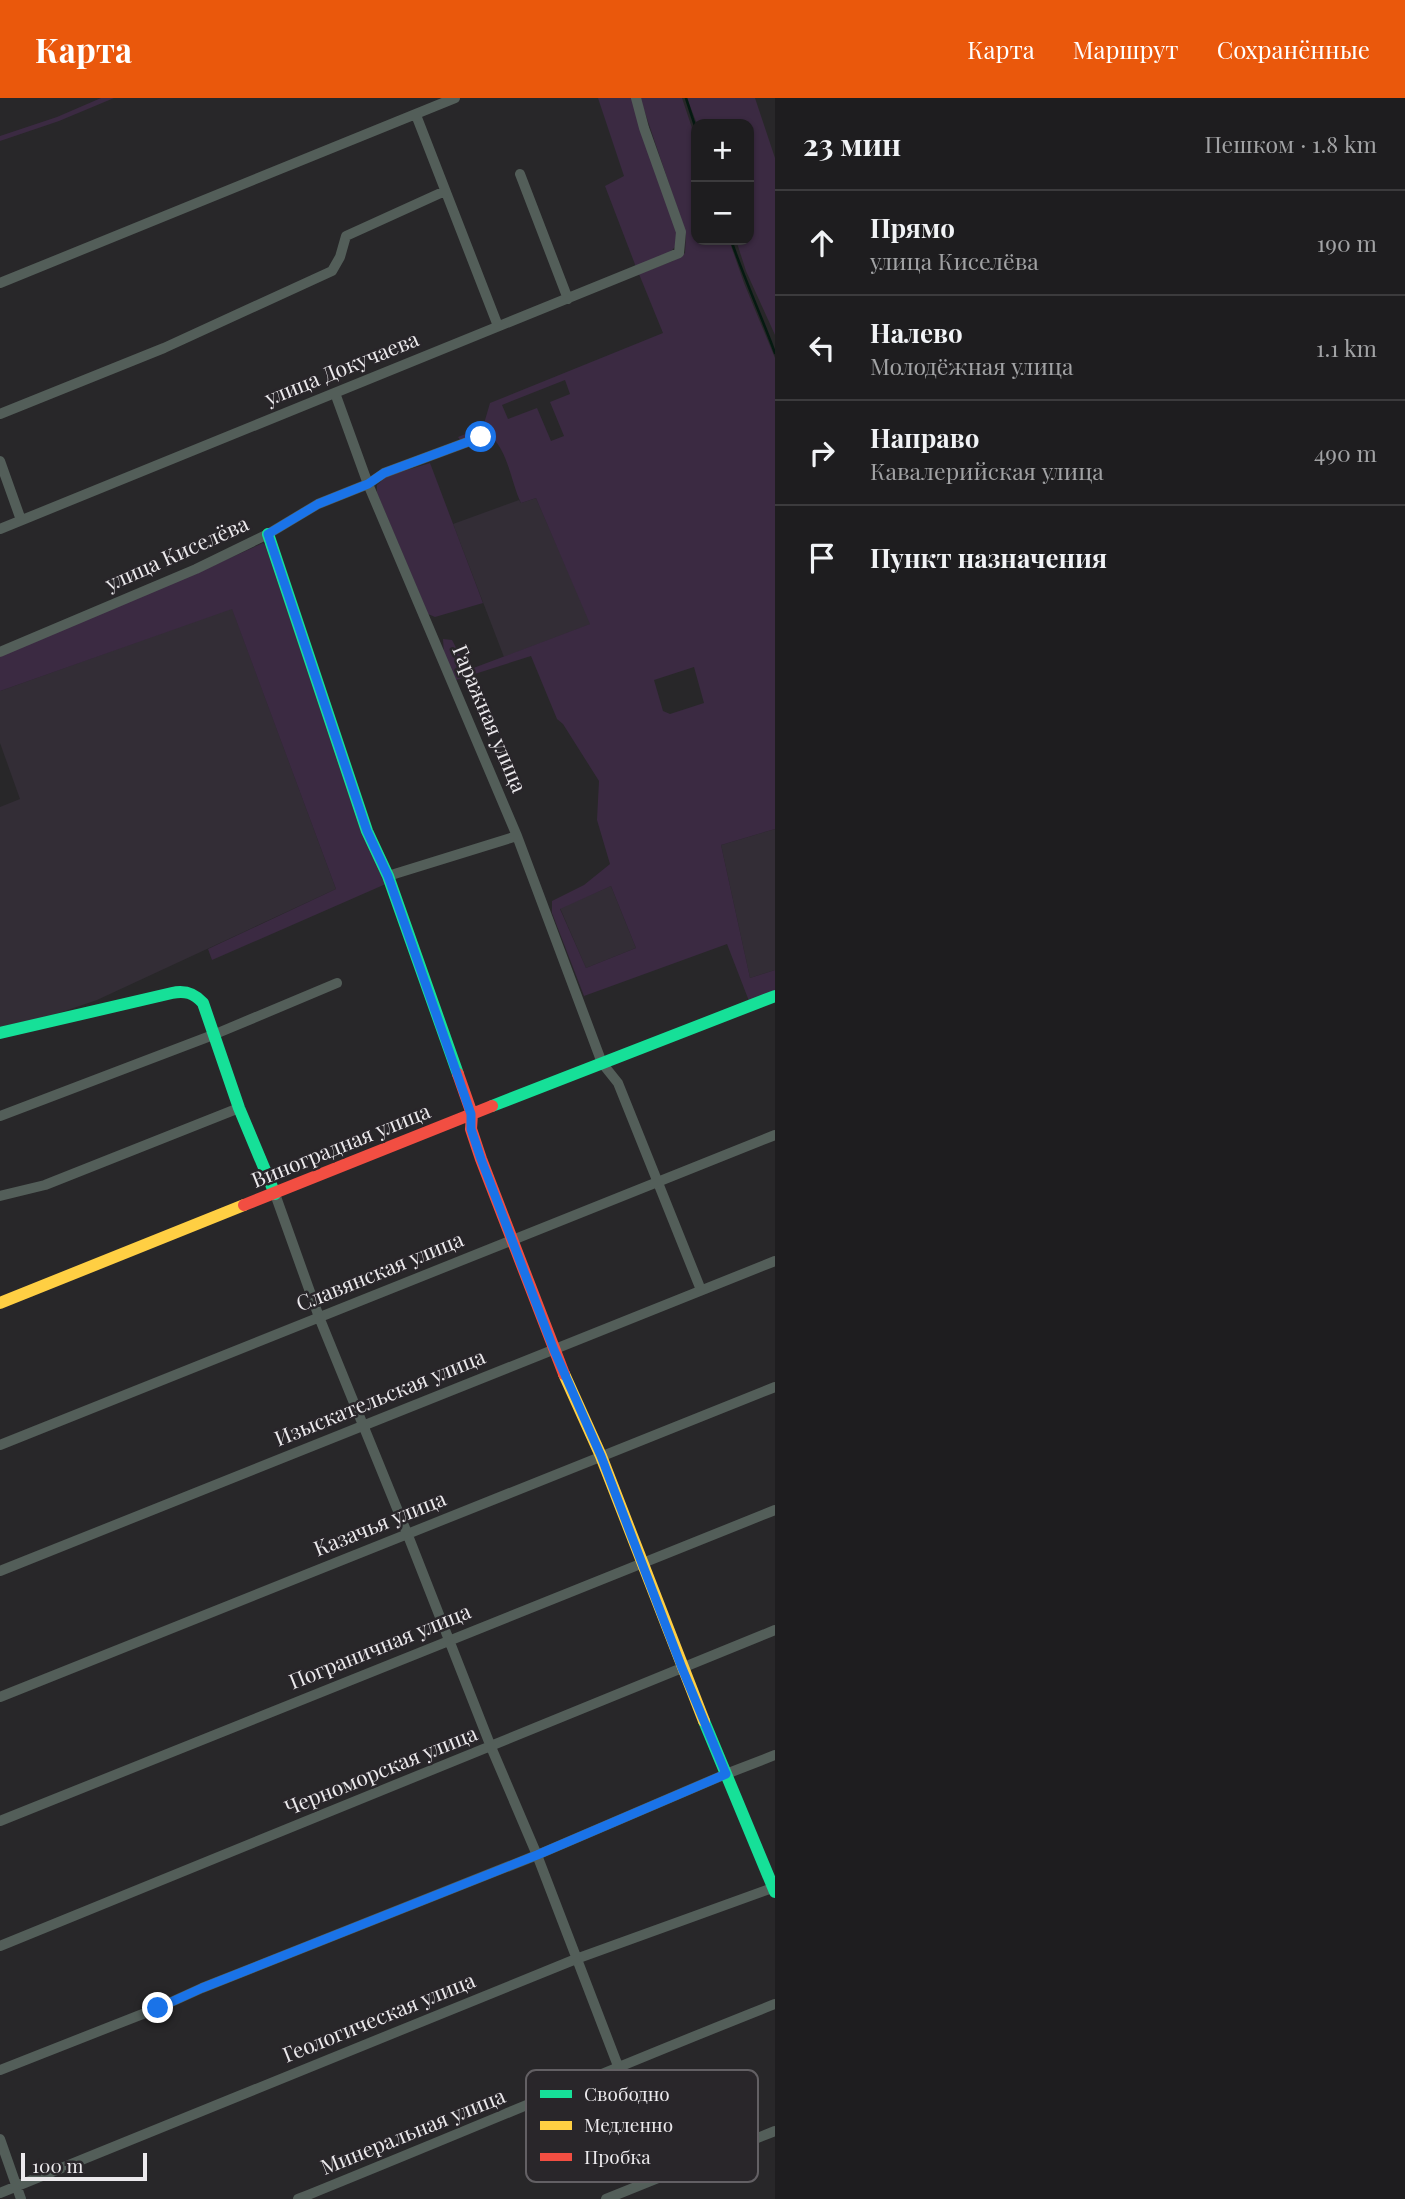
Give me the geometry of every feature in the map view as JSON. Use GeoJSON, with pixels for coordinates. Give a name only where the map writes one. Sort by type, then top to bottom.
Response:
{"type":"FeatureCollection","features":[{"type":"Feature","properties":{"kind":"street"},"geometry":{"type":"LineString","coordinates":[[0,283],[454,98]]}},
{"type":"Feature","properties":{"kind":"street","name":"улица Докучаева"},"geometry":{"type":"LineString","coordinates":[[0,528],[679,253],[681,232],[636,98]]}},
{"type":"Feature","properties":{"kind":"street"},"geometry":{"type":"LineString","coordinates":[[416,115],[498,326]]}},
{"type":"Feature","properties":{"kind":"street"},"geometry":{"type":"LineString","coordinates":[[520,174],[568,299]]}},
{"type":"Feature","properties":{"kind":"street"},"geometry":{"type":"LineString","coordinates":[[0,414],[164,348],[332,271],[340,257],[346,236],[445,191]]}},
{"type":"Feature","properties":{"kind":"street","name":"Гаражная улица"},"geometry":{"type":"LineString","coordinates":[[335,393],[368,484],[517,836],[602,1063],[618,1083],[701,1290]]}},
{"type":"Feature","properties":{"kind":"street","name":"улица Киселёва"},"geometry":{"type":"LineString","coordinates":[[0,652],[196,569],[268,534],[318,504],[368,484],[384,473],[481,437]]}},
{"type":"Feature","properties":{"kind":"street"},"geometry":{"type":"LineString","coordinates":[[0,461],[21,520]]}},
{"type":"Feature","properties":{"kind":"street"},"geometry":{"type":"LineString","coordinates":[[268,534],[367,831],[388,876],[471,1114],[471,1129],[481,1159],[554,1350],[601,1456],[682,1668],[774,1889]]}},
{"type":"Feature","properties":{"kind":"street"},"geometry":{"type":"LineString","coordinates":[[388,876],[517,836]]}},
{"type":"Feature","properties":{"kind":"street"},"geometry":{"type":"LineString","coordinates":[[0,1116],[213,1035],[337,983]]}},
{"type":"Feature","properties":{"kind":"street"},"geometry":{"type":"LineString","coordinates":[[0,1033],[181,991],[191,992],[203,1003],[239,1108],[275,1194],[319,1317],[448,1641],[537,1855],[620,2070]]}},
{"type":"Feature","properties":{"kind":"street","name":"Виноградная улица"},"geometry":{"type":"LineString","coordinates":[[0,1303],[471,1114],[775,996]]}},
{"type":"Feature","properties":{"kind":"street"},"geometry":{"type":"LineString","coordinates":[[0,1196],[45,1185],[239,1108]]}},
{"type":"Feature","properties":{"kind":"street","name":"Славянская улица"},"geometry":{"type":"LineString","coordinates":[[0,1445],[775,1135]]}},
{"type":"Feature","properties":{"kind":"street","name":"Изыскательская улица"},"geometry":{"type":"LineString","coordinates":[[0,1571],[775,1261]]}},
{"type":"Feature","properties":{"kind":"street","name":"Казачья улица"},"geometry":{"type":"LineString","coordinates":[[0,1697],[775,1387]]}},
{"type":"Feature","properties":{"kind":"street","name":"Пограничная улица"},"geometry":{"type":"LineString","coordinates":[[0,1821],[775,1510]]}},
{"type":"Feature","properties":{"kind":"street","name":"Черноморская улица"},"geometry":{"type":"LineString","coordinates":[[0,1946],[775,1630]]}},
{"type":"Feature","properties":{"kind":"street"},"geometry":{"type":"LineString","coordinates":[[0,2070],[537,1855],[775,1755]]}},
{"type":"Feature","properties":{"kind":"street","name":"Геологическая улица"},"geometry":{"type":"LineString","coordinates":[[0,2193],[576,1959],[774,1889]]}},
{"type":"Feature","properties":{"kind":"street","name":"Минеральная улица"},"geometry":{"type":"LineString","coordinates":[[609,2070],[775,2004]]}},
{"type":"Feature","properties":{"kind":"street","name":"Минеральная улица"},"geometry":{"type":"LineString","coordinates":[[298,2199],[526,2106]]}},
{"type":"Feature","properties":{"kind":"street"},"geometry":{"type":"LineString","coordinates":[[758,2138],[775,2131]]}},
{"type":"Feature","properties":{"kind":"street"},"geometry":{"type":"LineString","coordinates":[[0,2139],[20,2199]]}},
{"type":"Feature","properties":{"kind":"street"},"geometry":{"type":"LineString","coordinates":[[606,2199],[648,2182]]}},
{"type":"Feature","properties":{"kind":"shaded area"},"geometry":{"type":"Polygon","coordinates":[[[101,98],[114,98],[59,121],[0,141],[0,136],[57,117],[101,98]]]}},
{"type":"Feature","properties":{"kind":"shaded area"},"geometry":{"type":"Polygon","coordinates":[[[598,98],[633,98],[680,233],[670,252],[636,267],[605,186],[624,176],[598,98]]]}},
{"type":"Feature","properties":{"kind":"shaded area"},"geometry":{"type":"Polygon","coordinates":[[[640,98],[682,98],[691,125],[691,245],[731,245],[775,358],[775,829],[721,845],[750,978],[775,970],[775,990],[749,1001],[727,944],[584,996],[552,913],[552,901],[584,885],[610,864],[597,820],[599,781],[563,724],[557,719],[531,656],[456,680],[444,655],[443,639],[452,640],[468,670],[590,624],[536,498],[521,503],[499,445],[485,432],[461,441],[458,437],[483,427],[490,403],[663,333],[639,274],[673,261],[685,253],[686,234],[640,98]],[[565,380],[502,405],[508,419],[537,408],[551,441],[564,436],[550,402],[570,394],[565,380]],[[694,667],[654,680],[663,711],[670,714],[704,703],[694,667]],[[611,886],[560,909],[586,968],[636,948],[611,886]]]}},
{"type":"Feature","properties":{"kind":"shaded area"},"geometry":{"type":"Polygon","coordinates":[[[687,98],[755,98],[775,158],[775,335],[746,271],[738,245],[754,245],[754,119],[695,119],[687,98]]]}},
{"type":"Feature","properties":{"kind":"shaded area"},"geometry":{"type":"Polygon","coordinates":[[[430,463],[483,603],[435,617],[428,614],[377,493],[377,485],[387,476],[430,463]]]}},
{"type":"Feature","properties":{"kind":"shaded area"},"geometry":{"type":"Polygon","coordinates":[[[536,498],[591,624],[504,657],[453,524],[519,500],[521,503],[536,498]]]}},
{"type":"Feature","properties":{"kind":"shaded area"},"geometry":{"type":"Polygon","coordinates":[[[263,543],[270,549],[388,883],[212,960],[208,949],[336,889],[232,609],[0,691],[0,656],[263,543]]]}},
{"type":"Feature","properties":{"kind":"shaded area"},"geometry":{"type":"Polygon","coordinates":[[[232,608],[336,889],[97,1000],[53,1015],[0,1027],[0,807],[20,799],[0,743],[0,691],[232,608]]]}},
{"type":"Feature","properties":{"kind":"shaded area"},"geometry":{"type":"Polygon","coordinates":[[[775,829],[775,970],[750,978],[721,845],[775,829]]]}},
{"type":"Feature","properties":{"kind":"shaded area"},"geometry":{"type":"Polygon","coordinates":[[[611,886],[636,948],[586,968],[560,908],[611,886]]]}},
{"type":"Feature","properties":{"kind":"waterway"},"geometry":{"type":"LineString","coordinates":[[686,98],[693,119]]}},
{"type":"Feature","properties":{"kind":"waterway"},"geometry":{"type":"LineString","coordinates":[[733,245],[775,353]]}},
{"type":"Feature","properties":{"kind":"traffic: fast"},"geometry":{"type":"LineString","coordinates":[[268,534],[367,831],[388,876],[458,1074]]}},
{"type":"Feature","properties":{"kind":"traffic: fast"},"geometry":{"type":"LineString","coordinates":[[0,1033],[172,993],[185,992],[193,995],[203,1003],[239,1108],[275,1194]]}},
{"type":"Feature","properties":{"kind":"traffic: fast"},"geometry":{"type":"LineString","coordinates":[[492,1106],[775,996]]}},
{"type":"Feature","properties":{"kind":"traffic: fast"},"geometry":{"type":"LineString","coordinates":[[704,1721],[775,1892]]}},
{"type":"Feature","properties":{"kind":"traffic: slow"},"geometry":{"type":"LineString","coordinates":[[0,1303],[244,1205]]}},
{"type":"Feature","properties":{"kind":"traffic: slow"},"geometry":{"type":"LineString","coordinates":[[564,1374],[601,1456],[704,1721]]}},
{"type":"Feature","properties":{"kind":"traffic: jam"},"geometry":{"type":"LineString","coordinates":[[458,1074],[472,1114],[471,1129],[481,1159],[564,1374]]}},
{"type":"Feature","properties":{"kind":"traffic: jam"},"geometry":{"type":"LineString","coordinates":[[244,1205],[492,1106]]}},
{"type":"Feature","properties":{"kind":"route"},"geometry":{"type":"LineString","coordinates":[[158,2008],[537,1855],[726,1774],[682,1668],[601,1456],[554,1350],[481,1159],[471,1129],[471,1114],[388,876],[367,831],[268,534],[318,504],[368,484],[384,473],[481,437]]}}]}
